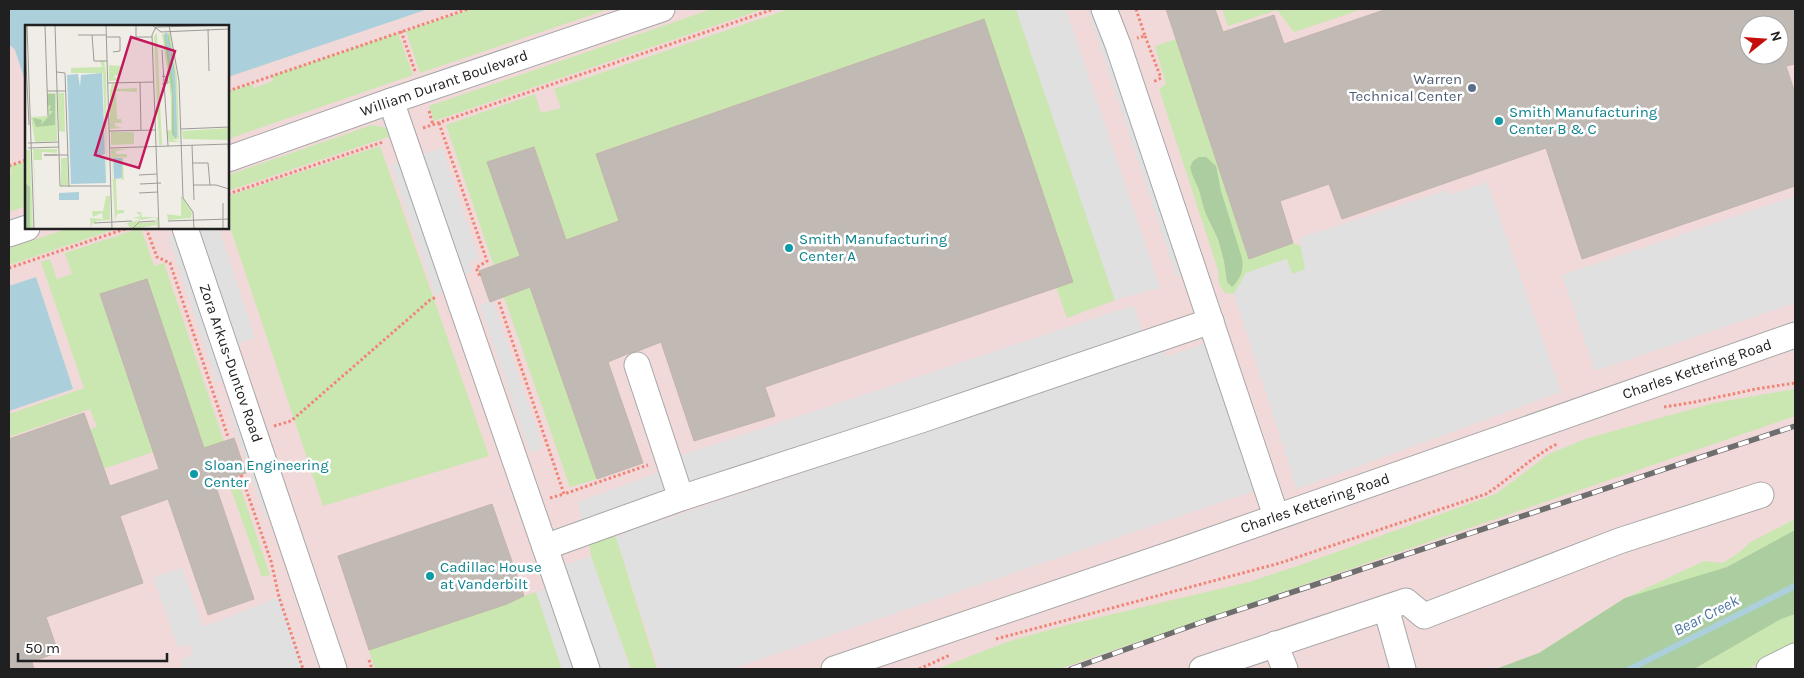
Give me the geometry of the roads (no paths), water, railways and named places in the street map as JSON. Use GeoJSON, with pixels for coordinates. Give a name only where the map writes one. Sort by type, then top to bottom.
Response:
{"type":"FeatureCollection","features":[{"type":"Feature","properties":{"kind":"lane","name":"William Durant Boulevard"},"geometry":{"type":"LineString","coordinates":[[229,159],[391,101],[662,9]]}},
{"type":"Feature","properties":{"kind":"lane"},"geometry":{"type":"LineString","coordinates":[[1104,9],[1118,45],[1276,516]]}},
{"type":"Feature","properties":{"kind":"lane"},"geometry":{"type":"LineString","coordinates":[[391,101],[587,669]]}},
{"type":"Feature","properties":{"kind":"lane"},"geometry":{"type":"LineString","coordinates":[[9,234],[25,229]]}},
{"type":"Feature","properties":{"kind":"lane","name":"Zora Arkus-Duntov Road"},"geometry":{"type":"LineString","coordinates":[[185,229],[334,669]]}},
{"type":"Feature","properties":{"kind":"lane"},"geometry":{"type":"LineString","coordinates":[[545,547],[681,498],[920,420],[1211,321]]}},
{"type":"Feature","properties":{"kind":"lane","name":"Charles Kettering Road"},"geometry":{"type":"LineString","coordinates":[[834,669],[1177,552],[1795,335]]}},
{"type":"Feature","properties":{"kind":"lane"},"geometry":{"type":"LineString","coordinates":[[637,365],[681,498]]}},
{"type":"Feature","properties":{"kind":"lane"},"geometry":{"type":"LineString","coordinates":[[1202,669],[1406,601],[1424,616],[1619,541],[1761,495]]}},
{"type":"Feature","properties":{"kind":"lane"},"geometry":{"type":"LineString","coordinates":[[1386,608],[1403,669]]}},
{"type":"Feature","properties":{"kind":"lane"},"geometry":{"type":"LineString","coordinates":[[1275,644],[1285,669]]}},
{"type":"Feature","properties":{"kind":"lane"},"geometry":{"type":"LineString","coordinates":[[1769,669],[1795,656]]}},
{"type":"Feature","properties":{"kind":"water"},"geometry":{"type":"Polygon","coordinates":[[[9,9],[428,9],[229,77],[229,25],[25,25],[25,81],[15,50],[9,44],[9,9]]]}},
{"type":"Feature","properties":{"kind":"water"},"geometry":{"type":"Polygon","coordinates":[[[36,277],[73,389],[9,411],[9,286],[36,277]]]}},
{"type":"Feature","properties":{"kind":"waterway","name":"Bear Creek"},"geometry":{"type":"LineString","coordinates":[[1630,669],[1795,586]]}},
{"type":"Feature","properties":{"kind":"railway"},"geometry":{"type":"LineString","coordinates":[[1071,669],[1205,621],[1795,426]]}},
{"type":"Feature","properties":{"kind":"place","name":"Warren Technical Center"},"geometry":{"type":"Point","coordinates":[1472,88]}},
{"type":"Feature","properties":{"kind":"place","name":"Smith Manufacturing Center B & C"},"geometry":{"type":"Point","coordinates":[1499,121]}},
{"type":"Feature","properties":{"kind":"place","name":"Smith Manufacturing Center A"},"geometry":{"type":"Point","coordinates":[789,248]}},
{"type":"Feature","properties":{"kind":"place","name":"Sloan Engineering Center"},"geometry":{"type":"Point","coordinates":[194,474]}},
{"type":"Feature","properties":{"kind":"place","name":"Cadillac House at Vanderbilt"},"geometry":{"type":"Point","coordinates":[430,576]}}]}
